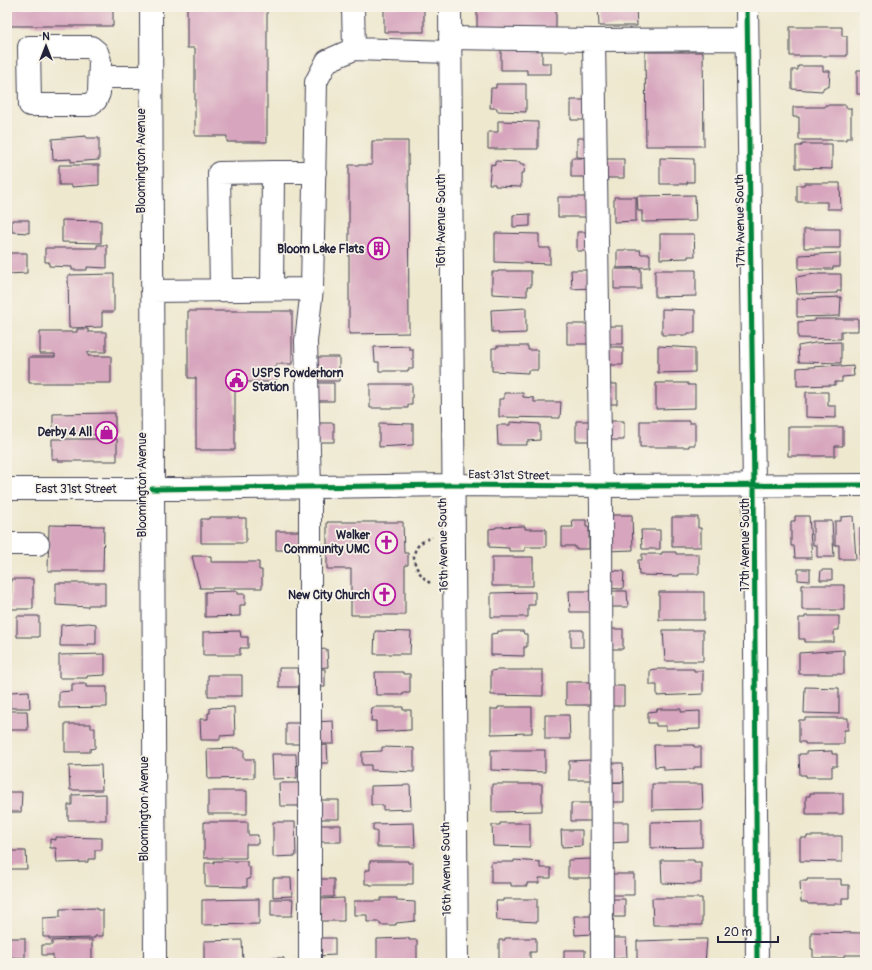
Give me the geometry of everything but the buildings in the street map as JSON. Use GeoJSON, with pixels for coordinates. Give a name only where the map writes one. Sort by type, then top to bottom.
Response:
{"type":"FeatureCollection","features":[{"type":"Feature","properties":{"kind":"street","name":"Bloomington Avenue"},"geometry":{"type":"LineString","coordinates":[[151,7],[155,963]]}},
{"type":"Feature","properties":{"kind":"street"},"geometry":{"type":"LineString","coordinates":[[353,7],[354,49]]}},
{"type":"Feature","properties":{"kind":"street","name":"16th Avenue South"},"geometry":{"type":"LineString","coordinates":[[450,7],[452,485],[457,963]]}},
{"type":"Feature","properties":{"kind":"street","name":"17th Avenue South"},"geometry":{"type":"LineString","coordinates":[[747,7],[754,485],[757,963]]}},
{"type":"Feature","properties":{"kind":"street"},"geometry":{"type":"LineString","coordinates":[[310,963],[310,487],[306,341],[312,289],[316,82],[327,61],[354,49],[594,40],[747,39]]}},
{"type":"Feature","properties":{"kind":"street"},"geometry":{"type":"LineString","coordinates":[[594,40],[600,486],[602,963]]}},
{"type":"Feature","properties":{"kind":"street"},"geometry":{"type":"LineString","coordinates":[[100,77],[151,77]]}},
{"type":"Feature","properties":{"kind":"street"},"geometry":{"type":"LineString","coordinates":[[272,289],[273,172]]}},
{"type":"Feature","properties":{"kind":"street"},"geometry":{"type":"LineString","coordinates":[[221,290],[219,173],[315,172]]}},
{"type":"Feature","properties":{"kind":"street"},"geometry":{"type":"LineString","coordinates":[[152,291],[312,289]]}},
{"type":"Feature","properties":{"kind":"street","name":"East 31st Street"},"geometry":{"type":"LineString","coordinates":[[7,489],[152,489],[452,485],[865,485]]}},
{"type":"Feature","properties":{"kind":"street"},"geometry":{"type":"LineString","coordinates":[[7,544],[38,544]]}},
{"type":"Feature","properties":{"kind":"path"},"geometry":{"type":"LineString","coordinates":[[430,583],[419,575],[414,558],[420,543],[432,537]]}},
{"type":"Feature","properties":{"kind":"cycle path"},"geometry":{"type":"LineString","coordinates":[[747,7],[754,485],[757,963]]}},
{"type":"Feature","properties":{"kind":"cycle path"},"geometry":{"type":"LineString","coordinates":[[152,489],[452,485],[865,485]]}},
{"type":"Feature","properties":{"kind":"place","name":"Bloom Lake Flats"},"geometry":{"type":"Point","coordinates":[379,249]}},
{"type":"Feature","properties":{"kind":"place","name":"USPS Powderhorn Station"},"geometry":{"type":"Point","coordinates":[236,380]}},
{"type":"Feature","properties":{"kind":"place","name":"Derby 4 All"},"geometry":{"type":"Point","coordinates":[107,432]}},
{"type":"Feature","properties":{"kind":"place","name":"Walker Community UMC"},"geometry":{"type":"Point","coordinates":[386,542]}},
{"type":"Feature","properties":{"kind":"place","name":"New City Church"},"geometry":{"type":"Point","coordinates":[385,595]}}]}
